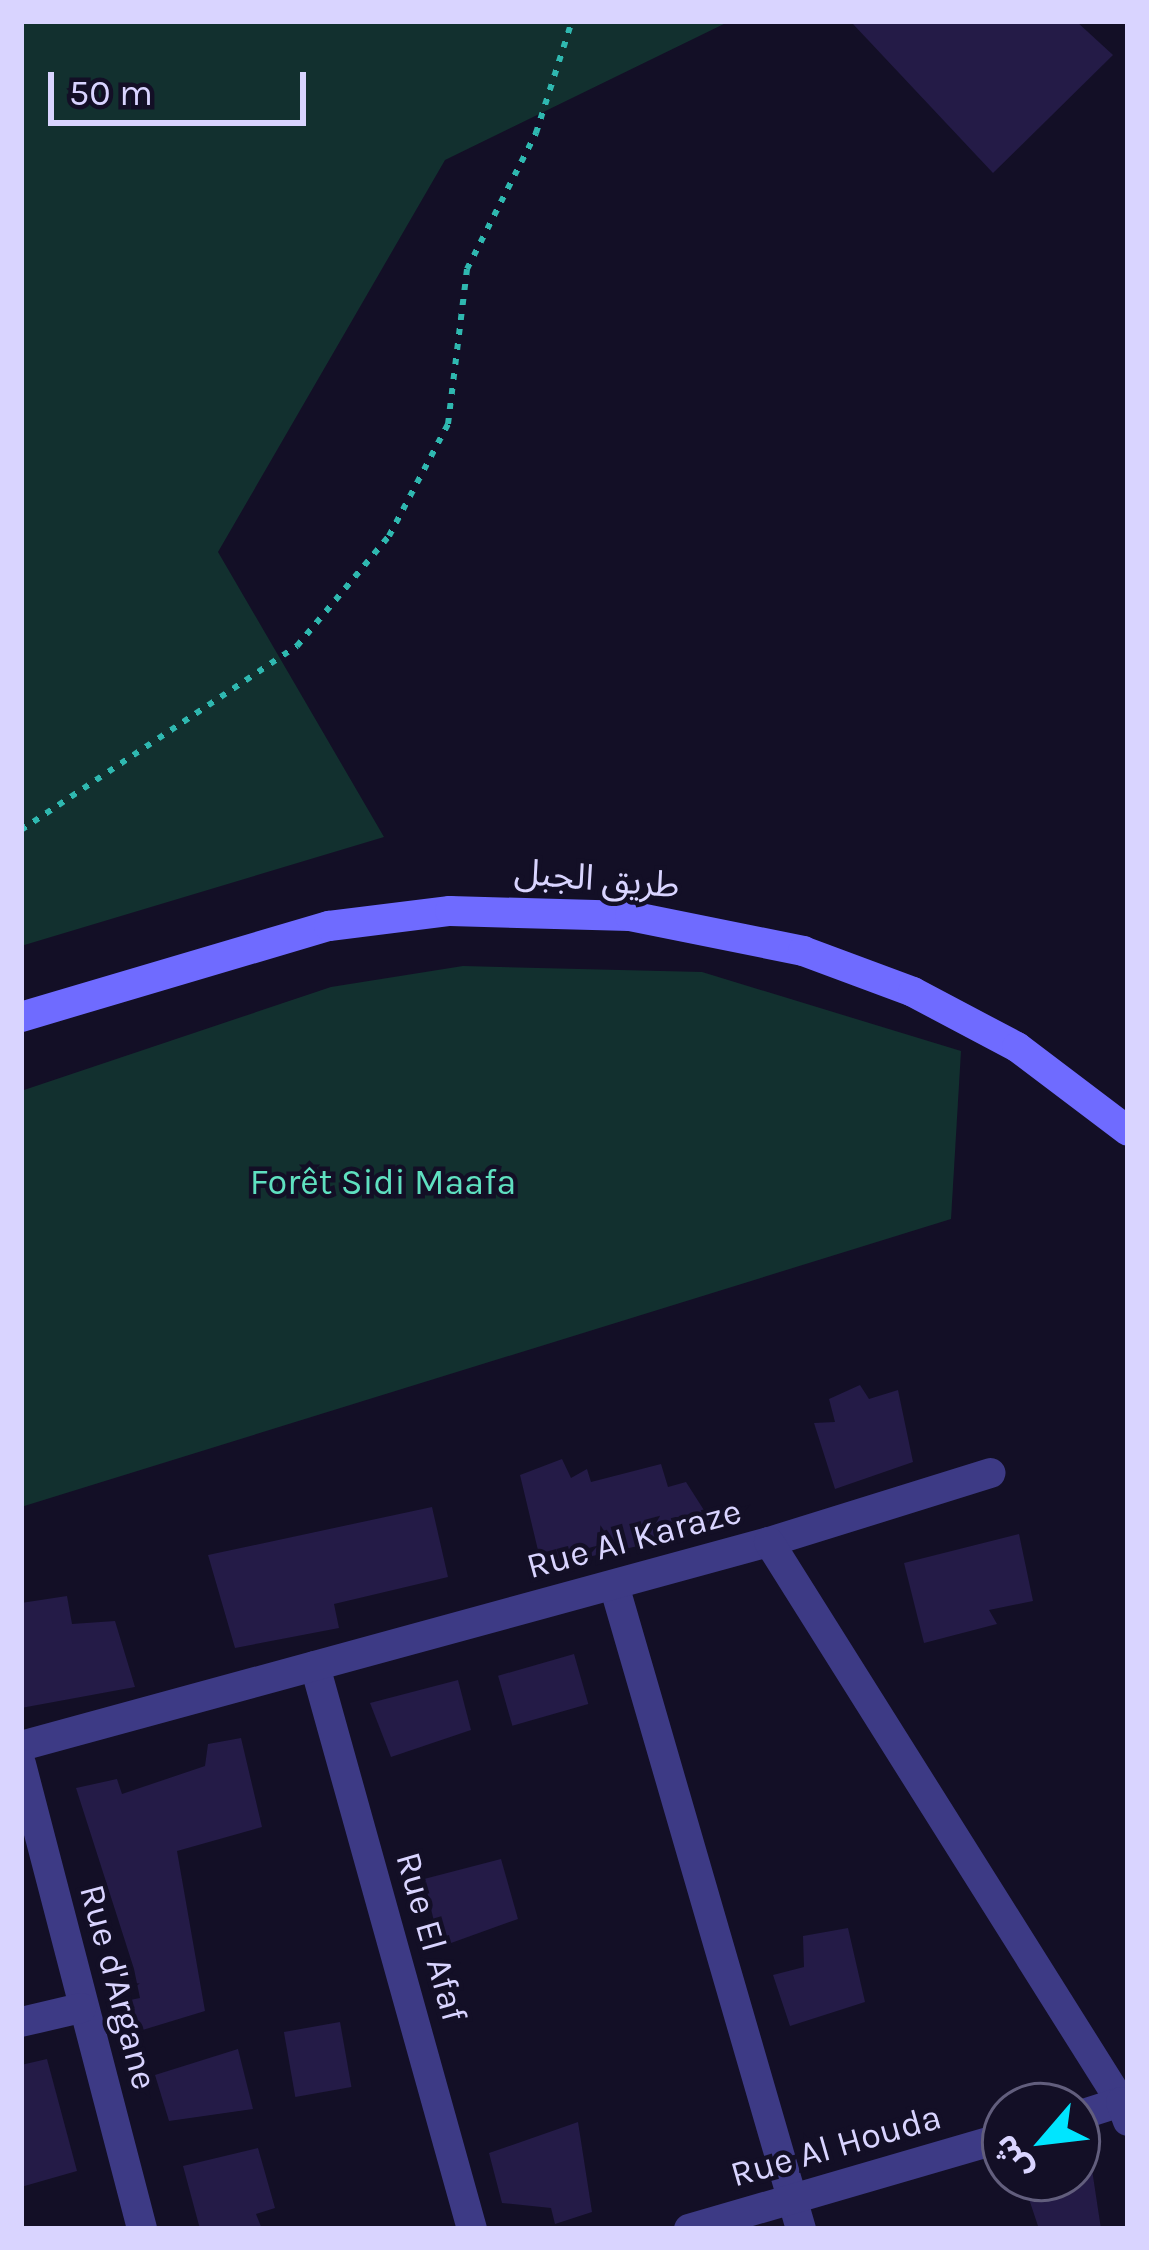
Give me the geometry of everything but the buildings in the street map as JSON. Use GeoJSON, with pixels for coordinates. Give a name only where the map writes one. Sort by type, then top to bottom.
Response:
{"type":"FeatureCollection","features":[{"type":"Feature","properties":{"kind":"street","name":"طريق الجبل"},"geometry":{"type":"LineString","coordinates":[[21,1017],[329,926],[450,910],[630,916],[784,946],[914,992],[1017,1047],[1128,1131]]}},
{"type":"Feature","properties":{"kind":"street"},"geometry":{"type":"LineString","coordinates":[[770,1542],[991,1473]]}},
{"type":"Feature","properties":{"kind":"street","name":"Rue Al Karaze"},"geometry":{"type":"LineString","coordinates":[[21,1747],[770,1542],[1124,2112]]}},
{"type":"Feature","properties":{"kind":"street"},"geometry":{"type":"LineString","coordinates":[[614,1585],[797,2215]]}},
{"type":"Feature","properties":{"kind":"street","name":"Rue El Afaf"},"geometry":{"type":"LineString","coordinates":[[314,1666],[472,2229]]}},
{"type":"Feature","properties":{"kind":"street","name":"Rue d'Argane"},"geometry":{"type":"LineString","coordinates":[[21,1764],[142,2229]]}},
{"type":"Feature","properties":{"kind":"street"},"geometry":{"type":"LineString","coordinates":[[21,2022],[81,2008]]}},
{"type":"Feature","properties":{"kind":"street","name":"Rue Al Houda"},"geometry":{"type":"LineString","coordinates":[[689,2229],[797,2215],[981,2147]]}},
{"type":"Feature","properties":{"kind":"path"},"geometry":{"type":"LineString","coordinates":[[21,830],[297,646],[389,536],[448,424],[467,269],[536,133],[572,21]]}},
{"type":"Feature","properties":{"kind":"green space"},"geometry":{"type":"Polygon","coordinates":[[[21,21],[730,21],[445,160],[218,552],[384,837],[21,946],[21,21]]]}},
{"type":"Feature","properties":{"kind":"green space","name":"Forêt Sidi Maafa"},"geometry":{"type":"Polygon","coordinates":[[[463,966],[702,972],[961,1051],[951,1219],[21,1507],[21,1091],[331,987],[463,966]]]}}]}
